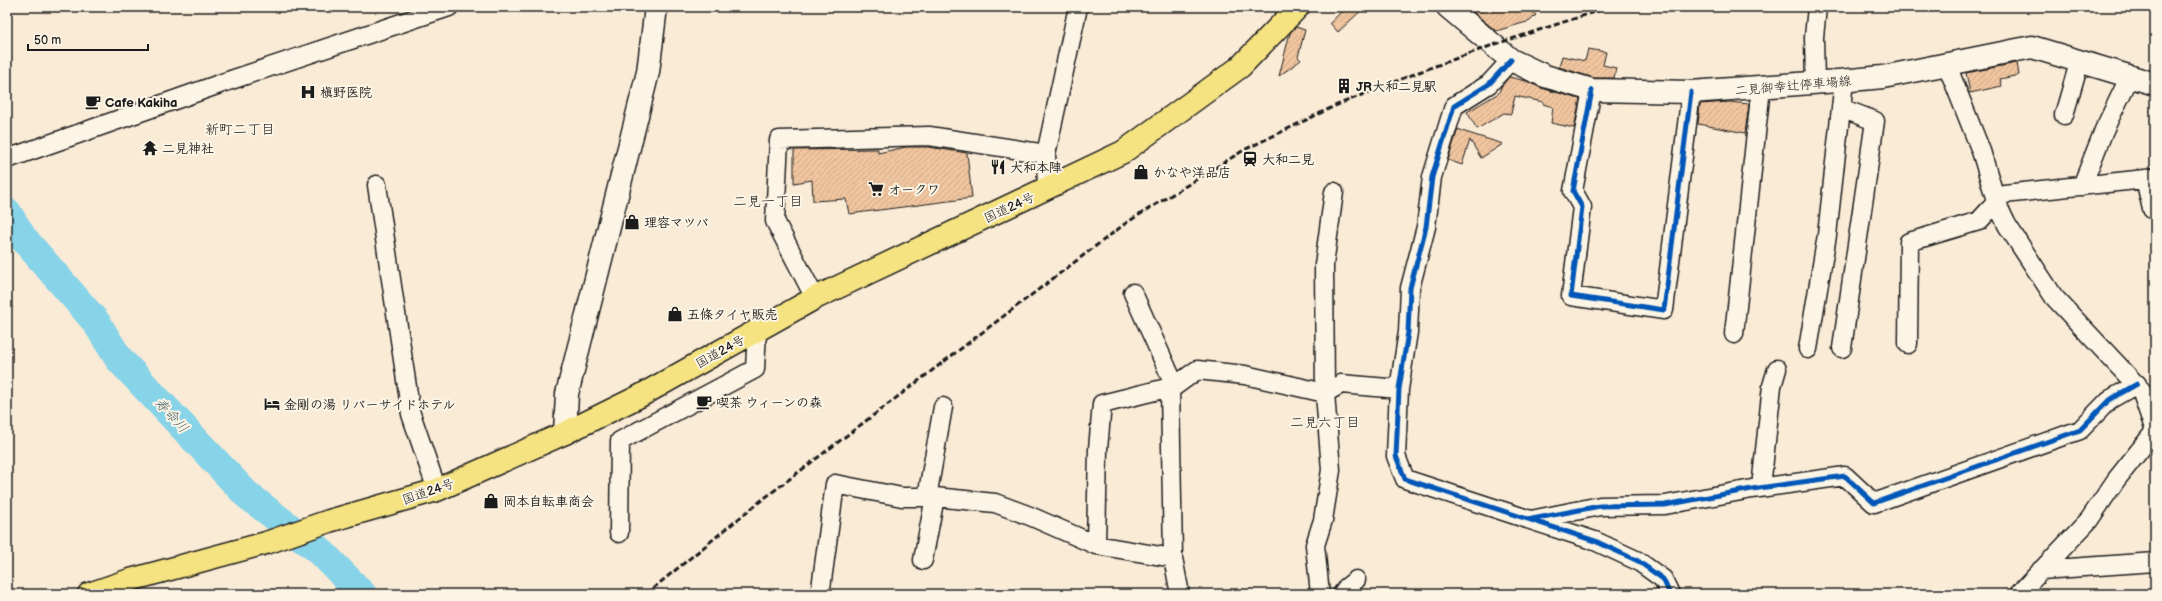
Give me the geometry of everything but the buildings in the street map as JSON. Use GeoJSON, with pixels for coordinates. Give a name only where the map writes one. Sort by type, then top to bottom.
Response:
{"type":"FeatureCollection","features":[{"type":"Feature","properties":{"kind":"highway","name":"国道24号"},"geometry":{"type":"LineString","coordinates":[[89,594],[130,580],[266,543],[329,521],[437,490],[565,433],[640,396],[815,298],[1123,152],[1234,72],[1298,7]]}},
{"type":"Feature","properties":{"kind":"main road"},"geometry":{"type":"LineString","coordinates":[[565,433],[567,394],[648,72],[656,7]]}},
{"type":"Feature","properties":{"kind":"main road","name":"二見御幸辻停車場線"},"geometry":{"type":"LineString","coordinates":[[1455,9],[1511,60],[1545,76],[1592,90],[1691,92],[1815,84],[1883,77],[2032,47],[2079,63],[2155,84]]}},
{"type":"Feature","properties":{"kind":"street"},"geometry":{"type":"LineString","coordinates":[[7,159],[231,80],[392,28],[449,7]]}},
{"type":"Feature","properties":{"kind":"street"},"geometry":{"type":"LineString","coordinates":[[1047,189],[1046,154],[1078,7]]}},
{"type":"Feature","properties":{"kind":"street"},"geometry":{"type":"LineString","coordinates":[[1815,84],[1814,37],[1817,7]]}},
{"type":"Feature","properties":{"kind":"street"},"geometry":{"type":"LineString","coordinates":[[1511,60],[1489,84],[1454,106],[1432,177],[1426,226],[1410,288],[1408,332],[1399,390],[1396,456],[1406,479],[1595,541],[1638,561],[1663,579],[1670,594]]}},
{"type":"Feature","properties":{"kind":"street"},"geometry":{"type":"LineString","coordinates":[[2064,115],[2079,63]]}},
{"type":"Feature","properties":{"kind":"street"},"geometry":{"type":"LineString","coordinates":[[1947,65],[1981,151],[1997,204],[2007,225],[2054,297],[2144,386],[2155,431],[2150,444],[2088,520],[2019,594]]}},
{"type":"Feature","properties":{"kind":"street"},"geometry":{"type":"LineString","coordinates":[[2082,186],[2104,130],[2130,76]]}},
{"type":"Feature","properties":{"kind":"street"},"geometry":{"type":"LineString","coordinates":[[1808,348],[1827,235],[1844,81]]}},
{"type":"Feature","properties":{"kind":"street"},"geometry":{"type":"LineString","coordinates":[[1734,334],[1761,88]]}},
{"type":"Feature","properties":{"kind":"street"},"geometry":{"type":"LineString","coordinates":[[1592,90],[1573,191],[1582,207],[1572,296],[1664,310],[1691,92]]}},
{"type":"Feature","properties":{"kind":"street"},"geometry":{"type":"LineString","coordinates":[[1841,108],[1874,121],[1842,348]]}},
{"type":"Feature","properties":{"kind":"street"},"geometry":{"type":"LineString","coordinates":[[815,298],[775,221],[779,140],[929,136],[1046,154]]}},
{"type":"Feature","properties":{"kind":"street"},"geometry":{"type":"LineString","coordinates":[[1908,344],[1909,242],[1979,221],[1997,204],[2004,194],[2150,179],[2152,209]]}},
{"type":"Feature","properties":{"kind":"street"},"geometry":{"type":"LineString","coordinates":[[377,185],[411,414],[437,490]]}},
{"type":"Feature","properties":{"kind":"street"},"geometry":{"type":"LineString","coordinates":[[1320,594],[1315,545],[1323,520],[1331,470],[1325,393],[1324,265],[1334,192]]}},
{"type":"Feature","properties":{"kind":"street"},"geometry":{"type":"LineString","coordinates":[[1133,293],[1172,387],[1173,558],[1180,594]]}},
{"type":"Feature","properties":{"kind":"street"},"geometry":{"type":"LineString","coordinates":[[619,533],[620,441],[755,369],[757,331]]}},
{"type":"Feature","properties":{"kind":"street"},"geometry":{"type":"LineString","coordinates":[[1761,488],[1772,386],[1777,369]]}},
{"type":"Feature","properties":{"kind":"street"},"geometry":{"type":"LineString","coordinates":[[1096,545],[1098,449],[1102,404],[1172,387],[1197,370],[1245,375],[1325,393],[1341,384],[1399,390]]}},
{"type":"Feature","properties":{"kind":"street"},"geometry":{"type":"LineString","coordinates":[[1530,520],[1600,506],[1665,505],[1761,488],[1845,476],[1874,503],[2080,430],[2110,400],[2144,386]]}},
{"type":"Feature","properties":{"kind":"street"},"geometry":{"type":"LineString","coordinates":[[923,560],[943,407]]}},
{"type":"Feature","properties":{"kind":"street"},"geometry":{"type":"LineString","coordinates":[[821,588],[835,484],[902,497],[931,497],[995,503],[1030,516],[1096,545],[1173,558]]}},
{"type":"Feature","properties":{"kind":"street"},"geometry":{"type":"LineString","coordinates":[[2042,570],[2155,562]]}},
{"type":"Feature","properties":{"kind":"street"},"geometry":{"type":"LineString","coordinates":[[1342,594],[1347,587],[1356,580]]}},
{"type":"Feature","properties":{"kind":"waterway","name":"寿命川"},"geometry":{"type":"LineString","coordinates":[[7,212],[23,238],[96,322],[119,359],[247,495],[320,551],[362,594]]}},
{"type":"Feature","properties":{"kind":"railway"},"geometry":{"type":"LineString","coordinates":[[646,594],[758,503],[1126,223],[1244,150],[1337,105],[1419,72],[1493,45],[1610,7]]}},
{"type":"Feature","properties":{"kind":"cycle path"},"geometry":{"type":"LineString","coordinates":[[1511,60],[1489,84],[1454,106],[1432,177],[1426,227],[1410,288],[1408,332],[1399,389],[1396,456],[1405,479],[1595,541],[1638,561],[1663,579],[1670,594]]}},
{"type":"Feature","properties":{"kind":"cycle path"},"geometry":{"type":"LineString","coordinates":[[1592,90],[1573,191],[1582,207],[1571,296],[1664,310],[1691,92]]}},
{"type":"Feature","properties":{"kind":"cycle path"},"geometry":{"type":"LineString","coordinates":[[1532,519],[1600,506],[1665,505],[1752,489],[1845,476],[1874,503],[2080,430],[2109,400],[2137,384]]}},
{"type":"Feature","properties":{"kind":"place","name":"JR大和二見駅"},"geometry":{"type":"Point","coordinates":[1344,86]}},
{"type":"Feature","properties":{"kind":"place","name":"槇野医院"},"geometry":{"type":"Point","coordinates":[308,92]}},
{"type":"Feature","properties":{"kind":"place","name":"Cafe Kakiha"},"geometry":{"type":"Point","coordinates":[93,102]}},
{"type":"Feature","properties":{"kind":"place","name":"二見神社"},"geometry":{"type":"Point","coordinates":[150,148]}},
{"type":"Feature","properties":{"kind":"place","name":"大和二見"},"geometry":{"type":"Point","coordinates":[1250,159]}},
{"type":"Feature","properties":{"kind":"place","name":"大和本陣"},"geometry":{"type":"Point","coordinates":[998,167]}},
{"type":"Feature","properties":{"kind":"place","name":"かなや洋品店"},"geometry":{"type":"Point","coordinates":[1141,172]}},
{"type":"Feature","properties":{"kind":"place","name":"オークワ"},"geometry":{"type":"Point","coordinates":[876,189]}},
{"type":"Feature","properties":{"kind":"place","name":"理容マツバ"},"geometry":{"type":"Point","coordinates":[632,222]}},
{"type":"Feature","properties":{"kind":"place","name":"五條タイヤ販売"},"geometry":{"type":"Point","coordinates":[675,314]}},
{"type":"Feature","properties":{"kind":"place","name":"喫茶 ウィーンの森"},"geometry":{"type":"Point","coordinates":[704,402]}},
{"type":"Feature","properties":{"kind":"place","name":"金剛の湯 リバーサイドホテル"},"geometry":{"type":"Point","coordinates":[272,404]}},
{"type":"Feature","properties":{"kind":"place","name":"岡本自転車商会"},"geometry":{"type":"Point","coordinates":[491,501]}},
{"type":"Feature","properties":{"kind":"district","name":"新町二丁目"},"geometry":{"type":"Point","coordinates":[240,129]}},
{"type":"Feature","properties":{"kind":"district","name":"二見一丁目"},"geometry":{"type":"Point","coordinates":[768,201]}},
{"type":"Feature","properties":{"kind":"district","name":"二見六丁目"},"geometry":{"type":"Point","coordinates":[1325,422]}}]}
